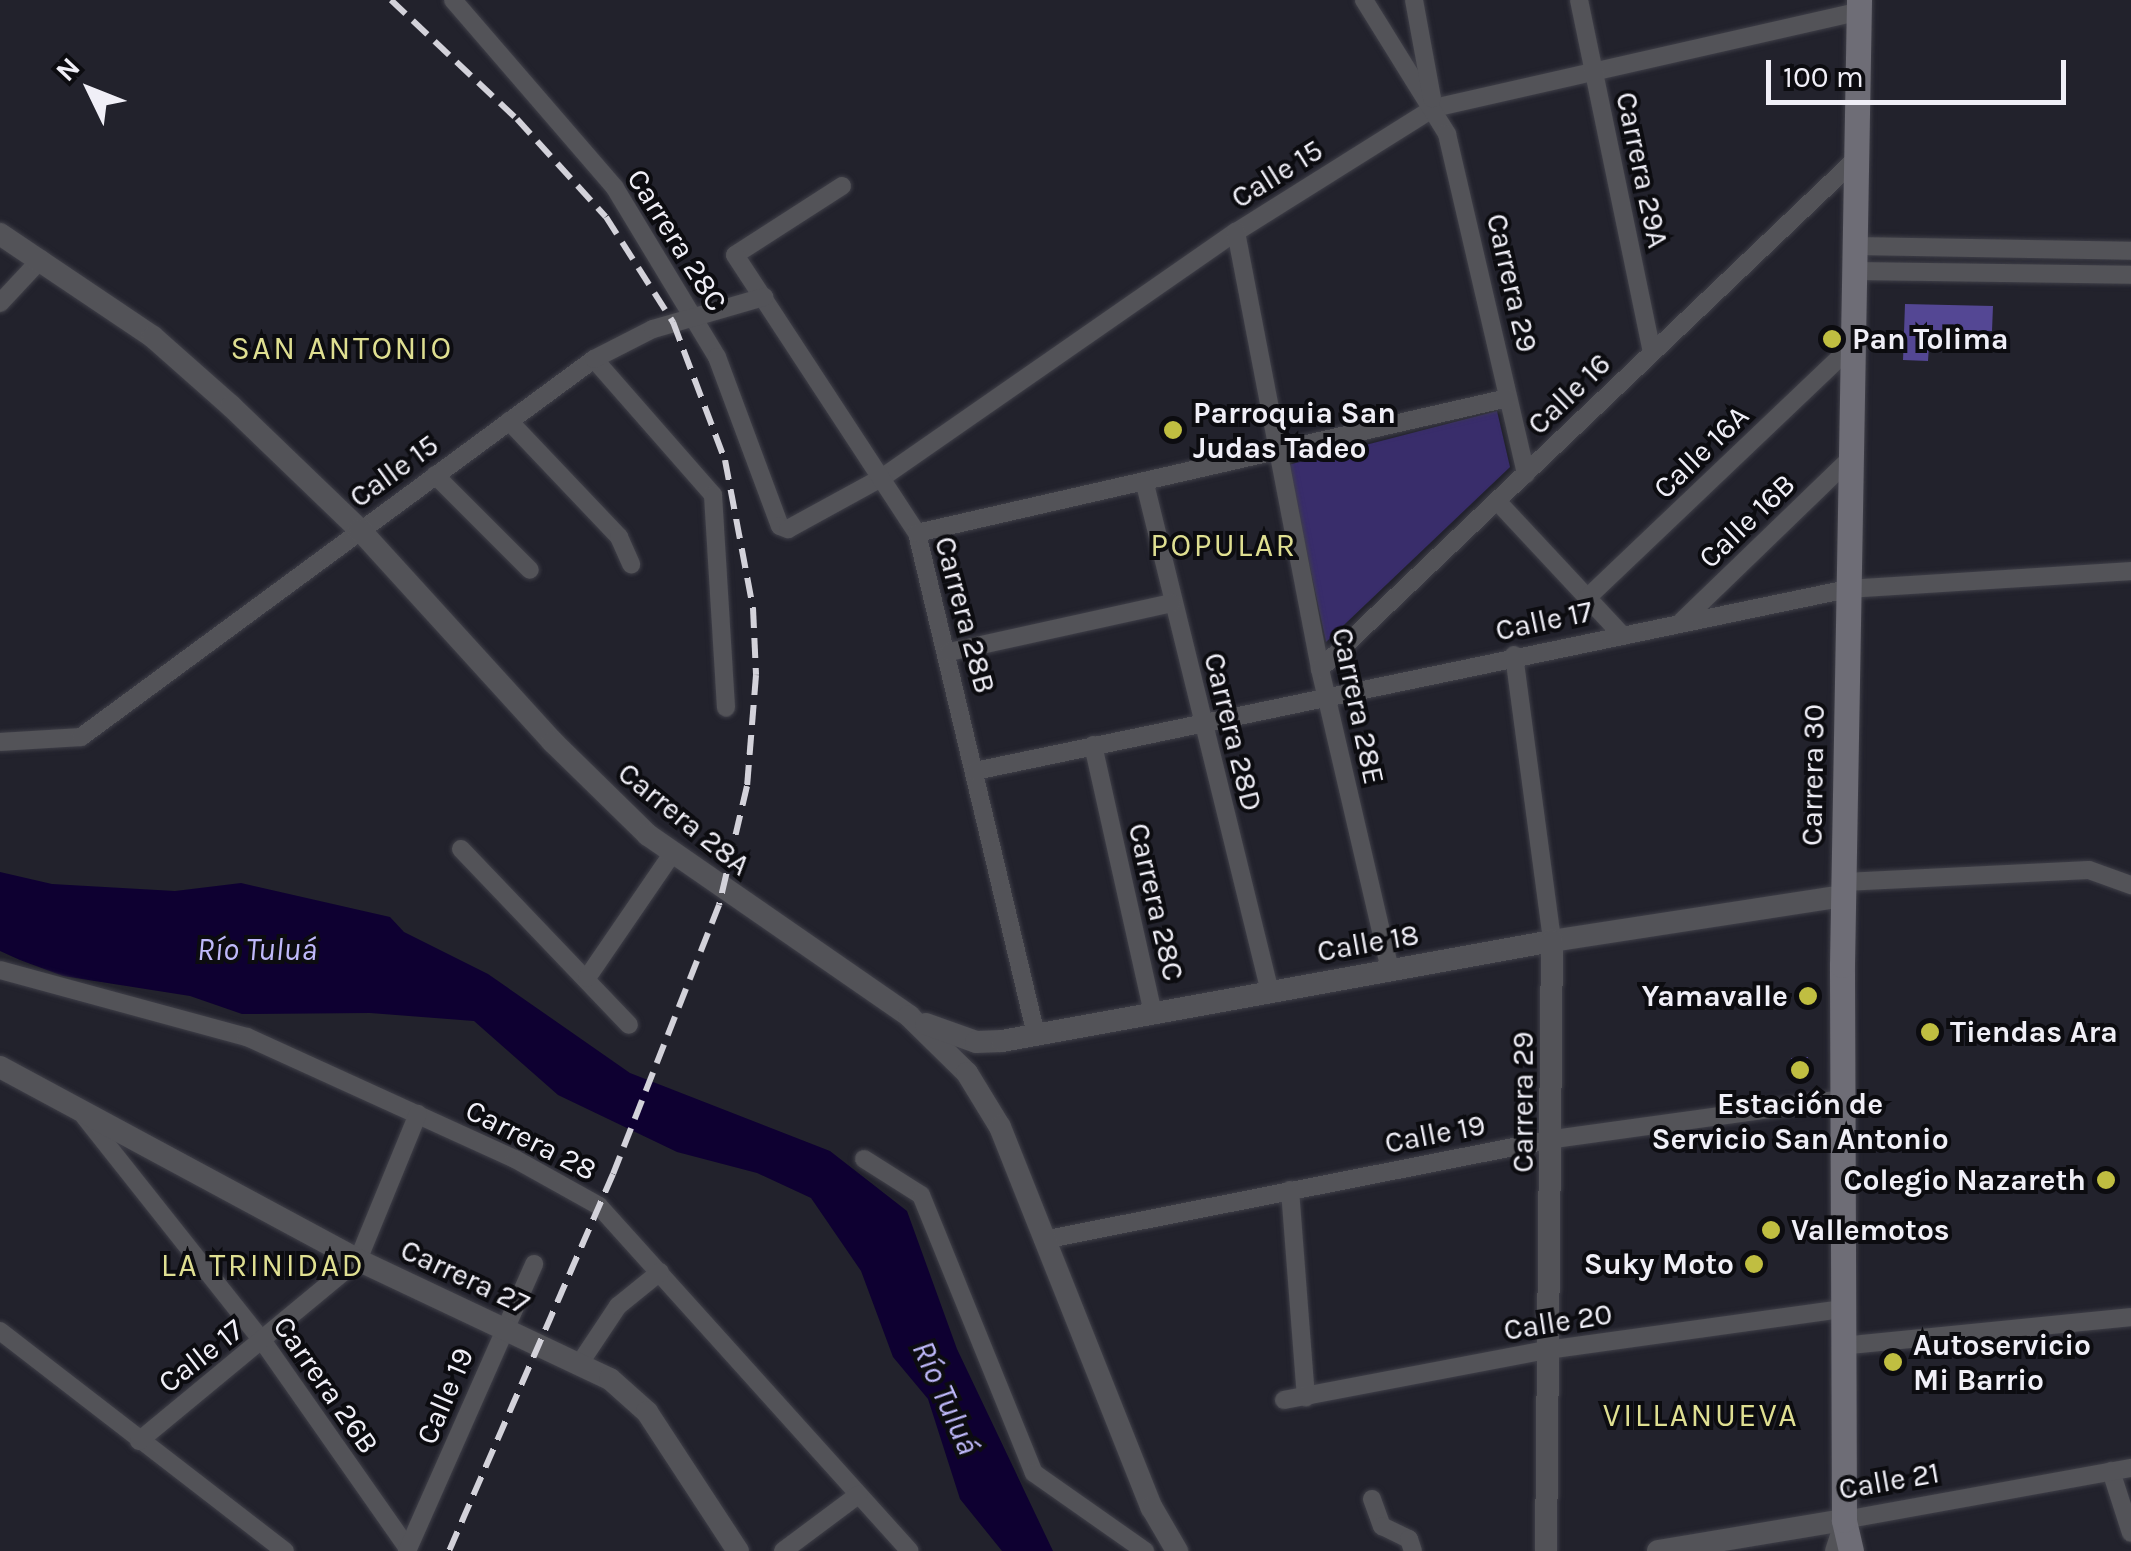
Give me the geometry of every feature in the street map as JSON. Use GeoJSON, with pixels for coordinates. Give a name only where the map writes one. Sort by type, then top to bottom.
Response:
{"type":"FeatureCollection","features":[{"type":"Feature","properties":{"kind":"main road","name":"Carrera 30"},"geometry":{"type":"LineString","coordinates":[[1852,1551],[1844,1520],[1841,1099],[1860,5]]}},
{"type":"Feature","properties":{"kind":"street","name":"Carrera 29"},"geometry":{"type":"LineString","coordinates":[[1364,0],[1448,134],[1526,474]]}},
{"type":"Feature","properties":{"kind":"street","name":"Carrera 29"},"geometry":{"type":"LineString","coordinates":[[1414,0],[1434,108]]}},
{"type":"Feature","properties":{"kind":"street","name":"Carrera 29A"},"geometry":{"type":"LineString","coordinates":[[1579,0],[1652,351]]}},
{"type":"Feature","properties":{"kind":"street","name":"Carrera 28C"},"geometry":{"type":"LineString","coordinates":[[465,4],[615,188],[717,357],[780,526],[788,529]]}},
{"type":"Feature","properties":{"kind":"street","name":"Calle 15"},"geometry":{"type":"LineString","coordinates":[[788,529],[883,477],[1236,232],[1434,108],[1860,5]]}},
{"type":"Feature","properties":{"kind":"street","name":"Calle 16"},"geometry":{"type":"LineString","coordinates":[[1320,670],[1858,158]]}},
{"type":"Feature","properties":{"kind":"street","name":"Carrera 28B"},"geometry":{"type":"LineString","coordinates":[[842,186],[735,255],[916,533],[949,652],[1036,1035]]}},
{"type":"Feature","properties":{"kind":"street","name":"Carrera 28E"},"geometry":{"type":"LineString","coordinates":[[1236,232],[1320,670],[1390,970]]}},
{"type":"Feature","properties":{"kind":"street","name":"Carrera 28A"},"geometry":{"type":"LineString","coordinates":[[0,234],[41,258],[176,356],[360,530],[553,742],[672,854],[910,1016],[976,1085],[1000,1127],[1152,1508],[1177,1551]]}},
{"type":"Feature","properties":{"kind":"street"},"geometry":{"type":"LineString","coordinates":[[1855,259],[2131,251]]}},
{"type":"Feature","properties":{"kind":"street"},"geometry":{"type":"LineString","coordinates":[[0,303],[41,258]]}},
{"type":"Feature","properties":{"kind":"street"},"geometry":{"type":"LineString","coordinates":[[1855,259],[2131,275]]}},
{"type":"Feature","properties":{"kind":"street","name":"Calle 15"},"geometry":{"type":"LineString","coordinates":[[0,742],[80,737],[594,359],[692,315],[764,297]]}},
{"type":"Feature","properties":{"kind":"street","name":"Calle 16A"},"geometry":{"type":"LineString","coordinates":[[1587,598],[1853,346]]}},
{"type":"Feature","properties":{"kind":"street"},"geometry":{"type":"LineString","coordinates":[[594,359],[713,496],[726,708]]}},
{"type":"Feature","properties":{"kind":"street","name":"Calle 16"},"geometry":{"type":"LineString","coordinates":[[916,533],[1145,484],[1508,398]]}},
{"type":"Feature","properties":{"kind":"street"},"geometry":{"type":"LineString","coordinates":[[509,421],[618,537],[631,564]]}},
{"type":"Feature","properties":{"kind":"street","name":"Calle 16B"},"geometry":{"type":"LineString","coordinates":[[1682,622],[1850,459]]}},
{"type":"Feature","properties":{"kind":"street"},"geometry":{"type":"LineString","coordinates":[[435,475],[530,570]]}},
{"type":"Feature","properties":{"kind":"street","name":"Carrera 28D"},"geometry":{"type":"LineString","coordinates":[[1145,484],[1270,992]]}},
{"type":"Feature","properties":{"kind":"street"},"geometry":{"type":"LineString","coordinates":[[1497,501],[1620,633]]}},
{"type":"Feature","properties":{"kind":"street","name":"Calle 17"},"geometry":{"type":"LineString","coordinates":[[975,771],[1325,693],[1848,589],[2131,571]]}},
{"type":"Feature","properties":{"kind":"street"},"geometry":{"type":"LineString","coordinates":[[949,652],[1172,603]]}},
{"type":"Feature","properties":{"kind":"street","name":"Carrera 29"},"geometry":{"type":"LineString","coordinates":[[1514,655],[1552,940],[1554,1139],[1546,1551]]}},
{"type":"Feature","properties":{"kind":"street","name":"Carrera 28C"},"geometry":{"type":"LineString","coordinates":[[1092,745],[1154,1014]]}},
{"type":"Feature","properties":{"kind":"street"},"geometry":{"type":"LineString","coordinates":[[461,849],[629,1025]]}},
{"type":"Feature","properties":{"kind":"street"},"geometry":{"type":"LineString","coordinates":[[587,978],[672,854]]}},
{"type":"Feature","properties":{"kind":"street","name":"Calle 18"},"geometry":{"type":"LineString","coordinates":[[910,1016],[955,1037],[1002,1042],[1843,889],[2089,870],[2131,885]]}},
{"type":"Feature","properties":{"kind":"street","name":"Carrera 28"},"geometry":{"type":"LineString","coordinates":[[0,970],[247,1037],[418,1114],[599,1206],[910,1551]]}},
{"type":"Feature","properties":{"kind":"street"},"geometry":{"type":"LineString","coordinates":[[976,1085],[978,1060],[1002,1042]]}},
{"type":"Feature","properties":{"kind":"street","name":"Carrera 27"},"geometry":{"type":"LineString","coordinates":[[0,1067],[84,1116],[358,1260],[580,1363],[647,1412],[738,1551]]}},
{"type":"Feature","properties":{"kind":"street","name":"Calle 19"},"geometry":{"type":"LineString","coordinates":[[1043,1240],[1554,1139],[1841,1099]]}},
{"type":"Feature","properties":{"kind":"street","name":"Calle 17"},"geometry":{"type":"LineString","coordinates":[[139,1441],[264,1343],[358,1260],[418,1114]]}},
{"type":"Feature","properties":{"kind":"street","name":"Carrera 26B"},"geometry":{"type":"LineString","coordinates":[[84,1116],[264,1343],[407,1550]]}},
{"type":"Feature","properties":{"kind":"street"},"geometry":{"type":"LineString","coordinates":[[864,1159],[921,1195],[1034,1473],[1145,1551]]}},
{"type":"Feature","properties":{"kind":"street"},"geometry":{"type":"LineString","coordinates":[[1290,1190],[1306,1397]]}},
{"type":"Feature","properties":{"kind":"street","name":"Calle 19"},"geometry":{"type":"LineString","coordinates":[[407,1550],[534,1264]]}},
{"type":"Feature","properties":{"kind":"street"},"geometry":{"type":"LineString","coordinates":[[580,1363],[618,1306],[660,1272]]}},
{"type":"Feature","properties":{"kind":"street","name":"Calle 20"},"geometry":{"type":"LineString","coordinates":[[1284,1400],[1547,1350],[1841,1309]]}},
{"type":"Feature","properties":{"kind":"street"},"geometry":{"type":"LineString","coordinates":[[1841,1346],[2131,1317]]}},
{"type":"Feature","properties":{"kind":"street"},"geometry":{"type":"LineString","coordinates":[[0,1331],[285,1551]]}},
{"type":"Feature","properties":{"kind":"street","name":"Calle 21"},"geometry":{"type":"LineString","coordinates":[[1658,1551],[2131,1468]]}},
{"type":"Feature","properties":{"kind":"street"},"geometry":{"type":"LineString","coordinates":[[2111,1471],[2131,1532]]}},
{"type":"Feature","properties":{"kind":"street"},"geometry":{"type":"LineString","coordinates":[[783,1551],[858,1495]]}},
{"type":"Feature","properties":{"kind":"street"},"geometry":{"type":"LineString","coordinates":[[1372,1500],[1382,1526],[1409,1538],[1413,1551]]}},
{"type":"Feature","properties":{"kind":"street"},"geometry":{"type":"LineString","coordinates":[[1834,1551],[1844,1520]]}},
{"type":"Feature","properties":{"kind":"shaded area"},"geometry":{"type":"Polygon","coordinates":[[[1497,411],[1510,467],[1326,642],[1288,465],[1497,411]]]}},
{"type":"Feature","properties":{"kind":"water","name":"Río Tuluá"},"geometry":{"type":"Polygon","coordinates":[[[0,872],[52,884],[175,891],[241,883],[390,917],[404,932],[488,974],[630,1073],[830,1151],[907,1211],[957,1349],[1053,1551],[1002,1551],[960,1499],[928,1399],[893,1357],[861,1271],[811,1198],[757,1173],[677,1152],[558,1095],[474,1021],[370,1013],[242,1014],[190,996],[63,976],[20,960],[0,951],[0,872]]]}},
{"type":"Feature","properties":{"kind":"building"},"geometry":{"type":"Polygon","coordinates":[[[1905,304],[1993,306],[1992,331],[1930,330],[1928,361],[1903,360],[1905,304]]]}},
{"type":"Feature","properties":{"kind":"building","name":"Estación de Servicio San Antonio"},"geometry":{"type":"Polygon","coordinates":[[[1808,1057],[1809,1075],[1793,1077],[1791,1058],[1808,1057]]]}},
{"type":"Feature","properties":{"kind":"railway"},"geometry":{"type":"LineString","coordinates":[[391,0],[517,119],[606,217],[673,322],[725,460],[753,608],[756,675],[747,786],[719,905],[613,1174],[449,1551]]}},
{"type":"Feature","properties":{"kind":"place","name":"Pan Tolima"},"geometry":{"type":"Point","coordinates":[1832,339]}},
{"type":"Feature","properties":{"kind":"place","name":"Parroquia San Judas Tadeo"},"geometry":{"type":"Point","coordinates":[1173,430]}},
{"type":"Feature","properties":{"kind":"place","name":"Yamavalle"},"geometry":{"type":"Point","coordinates":[1808,996]}},
{"type":"Feature","properties":{"kind":"place","name":"Tiendas Ara"},"geometry":{"type":"Point","coordinates":[1930,1032]}},
{"type":"Feature","properties":{"kind":"place","name":"Estación de Servicio San Antonio"},"geometry":{"type":"Point","coordinates":[1800,1070]}},
{"type":"Feature","properties":{"kind":"place","name":"Colegio Nazareth"},"geometry":{"type":"Point","coordinates":[2106,1180]}},
{"type":"Feature","properties":{"kind":"place","name":"Vallemotos"},"geometry":{"type":"Point","coordinates":[1771,1230]}},
{"type":"Feature","properties":{"kind":"place","name":"Suky Moto"},"geometry":{"type":"Point","coordinates":[1754,1264]}},
{"type":"Feature","properties":{"kind":"place","name":"Autoservicio Mi Barrio"},"geometry":{"type":"Point","coordinates":[1893,1362]}},
{"type":"Feature","properties":{"kind":"district","name":"SAN ANTONIO"},"geometry":{"type":"Point","coordinates":[342,349]}},
{"type":"Feature","properties":{"kind":"district","name":"POPULAR"},"geometry":{"type":"Point","coordinates":[1224,546]}},
{"type":"Feature","properties":{"kind":"district","name":"LA TRINIDAD"},"geometry":{"type":"Point","coordinates":[263,1266]}},
{"type":"Feature","properties":{"kind":"district","name":"VILLANUEVA"},"geometry":{"type":"Point","coordinates":[1701,1416]}}]}
